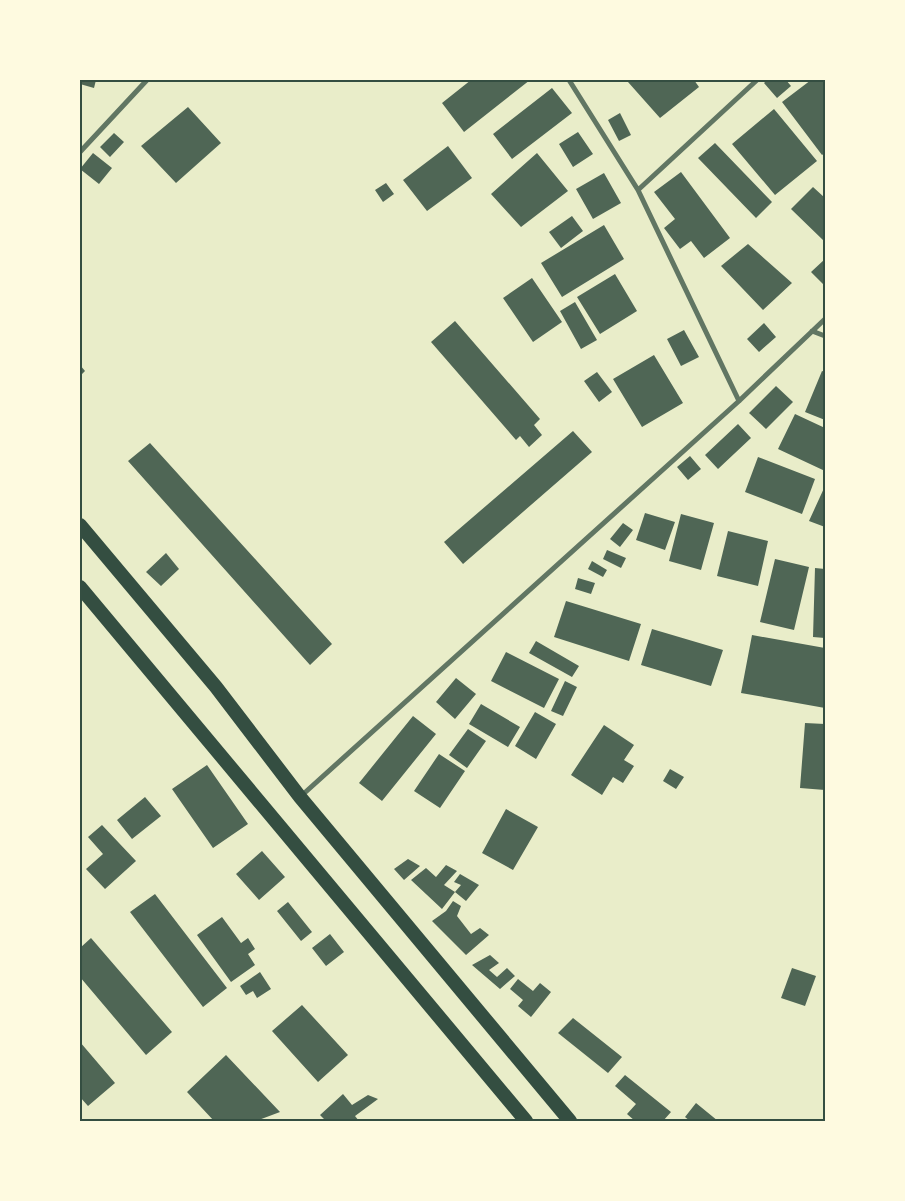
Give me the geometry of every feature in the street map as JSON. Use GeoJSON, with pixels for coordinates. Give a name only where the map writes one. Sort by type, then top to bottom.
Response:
{"type":"FeatureCollection","features":[{"type":"Feature","properties":{"kind":"highway"},"geometry":{"type":"LineString","coordinates":[[80,525],[216,687],[300,797],[570,1121]]}},
{"type":"Feature","properties":{"kind":"highway"},"geometry":{"type":"LineString","coordinates":[[80,587],[526,1121]]}},
{"type":"Feature","properties":{"kind":"street"},"geometry":{"type":"LineString","coordinates":[[80,152],[147,80]]}},
{"type":"Feature","properties":{"kind":"street"},"geometry":{"type":"LineString","coordinates":[[569,80],[638,190],[739,402]]}},
{"type":"Feature","properties":{"kind":"street"},"geometry":{"type":"LineString","coordinates":[[638,190],[757,80]]}},
{"type":"Feature","properties":{"kind":"street"},"geometry":{"type":"LineString","coordinates":[[300,797],[739,402],[825,319]]}},
{"type":"Feature","properties":{"kind":"street"},"geometry":{"type":"LineString","coordinates":[[812,331],[825,336]]}},
{"type":"Feature","properties":{"kind":"building"},"geometry":{"type":"Polygon","coordinates":[[[80,80],[96,80],[94,88],[80,84],[80,80]]]}},
{"type":"Feature","properties":{"kind":"building"},"geometry":{"type":"Polygon","coordinates":[[[471,80],[530,80],[464,132],[442,103],[471,80]]]}},
{"type":"Feature","properties":{"kind":"building"},"geometry":{"type":"Polygon","coordinates":[[[629,80],[694,80],[699,87],[660,118],[628,82],[629,80]]]}},
{"type":"Feature","properties":{"kind":"building"},"geometry":{"type":"Polygon","coordinates":[[[767,80],[786,80],[791,86],[777,98],[764,83],[767,80]]]}},
{"type":"Feature","properties":{"kind":"building"},"geometry":{"type":"Polygon","coordinates":[[[811,80],[825,80],[825,153],[822,155],[782,102],[811,80]]]}},
{"type":"Feature","properties":{"kind":"building"},"geometry":{"type":"Polygon","coordinates":[[[552,88],[572,113],[512,159],[493,134],[552,88]]]}},
{"type":"Feature","properties":{"kind":"building"},"geometry":{"type":"Polygon","coordinates":[[[188,107],[221,143],[176,183],[141,146],[188,107]]]}},
{"type":"Feature","properties":{"kind":"building"},"geometry":{"type":"Polygon","coordinates":[[[774,109],[817,161],[775,195],[732,144],[774,109]]]}},
{"type":"Feature","properties":{"kind":"building"},"geometry":{"type":"Polygon","coordinates":[[[620,113],[631,135],[619,141],[608,120],[620,113]]]}},
{"type":"Feature","properties":{"kind":"building"},"geometry":{"type":"Polygon","coordinates":[[[578,132],[593,154],[573,167],[559,144],[578,132]]]}},
{"type":"Feature","properties":{"kind":"building"},"geometry":{"type":"Polygon","coordinates":[[[114,133],[124,142],[110,157],[100,147],[114,133]]]}},
{"type":"Feature","properties":{"kind":"building"},"geometry":{"type":"Polygon","coordinates":[[[715,143],[772,202],[756,218],[698,158],[715,143]]]}},
{"type":"Feature","properties":{"kind":"building"},"geometry":{"type":"Polygon","coordinates":[[[448,146],[472,178],[427,211],[403,180],[448,146]]]}},
{"type":"Feature","properties":{"kind":"building"},"geometry":{"type":"Polygon","coordinates":[[[93,153],[112,168],[99,184],[80,169],[93,153]]]}},
{"type":"Feature","properties":{"kind":"building"},"geometry":{"type":"Polygon","coordinates":[[[537,153],[568,191],[521,227],[491,194],[537,153]]]}},
{"type":"Feature","properties":{"kind":"building"},"geometry":{"type":"Polygon","coordinates":[[[681,172],[730,238],[704,258],[691,241],[680,249],[664,228],[675,219],[654,192],[681,172]]]}},
{"type":"Feature","properties":{"kind":"building"},"geometry":{"type":"Polygon","coordinates":[[[604,173],[621,203],[593,219],[576,189],[604,173]]]}},
{"type":"Feature","properties":{"kind":"building"},"geometry":{"type":"Polygon","coordinates":[[[386,183],[394,194],[383,202],[375,190],[386,183]]]}},
{"type":"Feature","properties":{"kind":"building"},"geometry":{"type":"Polygon","coordinates":[[[813,187],[825,198],[825,242],[791,209],[813,187]]]}},
{"type":"Feature","properties":{"kind":"building"},"geometry":{"type":"Polygon","coordinates":[[[572,216],[583,231],[561,248],[549,232],[572,216]]]}},
{"type":"Feature","properties":{"kind":"building"},"geometry":{"type":"Polygon","coordinates":[[[604,225],[624,259],[562,297],[541,263],[604,225]]]}},
{"type":"Feature","properties":{"kind":"building"},"geometry":{"type":"Polygon","coordinates":[[[748,244],[792,283],[763,310],[721,266],[748,244]]]}},
{"type":"Feature","properties":{"kind":"building"},"geometry":{"type":"Polygon","coordinates":[[[825,259],[825,286],[811,272],[825,259]]]}},
{"type":"Feature","properties":{"kind":"building"},"geometry":{"type":"Polygon","coordinates":[[[615,274],[637,311],[600,334],[577,297],[615,274]]]}},
{"type":"Feature","properties":{"kind":"building"},"geometry":{"type":"Polygon","coordinates":[[[532,278],[562,322],[533,342],[503,298],[532,278]]]}},
{"type":"Feature","properties":{"kind":"building"},"geometry":{"type":"Polygon","coordinates":[[[575,302],[597,340],[581,349],[560,311],[575,302]]]}},
{"type":"Feature","properties":{"kind":"building"},"geometry":{"type":"Polygon","coordinates":[[[455,321],[540,419],[534,425],[542,435],[529,447],[520,436],[516,440],[431,342],[455,321]]]}},
{"type":"Feature","properties":{"kind":"building"},"geometry":{"type":"Polygon","coordinates":[[[764,323],[776,337],[759,352],[747,339],[764,323]]]}},
{"type":"Feature","properties":{"kind":"building"},"geometry":{"type":"Polygon","coordinates":[[[684,330],[699,357],[681,366],[667,339],[684,330]]]}},
{"type":"Feature","properties":{"kind":"building"},"geometry":{"type":"Polygon","coordinates":[[[654,355],[683,403],[642,427],[613,379],[654,355]]]}},
{"type":"Feature","properties":{"kind":"building"},"geometry":{"type":"Polygon","coordinates":[[[80,365],[85,371],[80,376],[80,365]]]}},
{"type":"Feature","properties":{"kind":"building"},"geometry":{"type":"Polygon","coordinates":[[[822,371],[825,372],[825,420],[805,412],[822,371]]]}},
{"type":"Feature","properties":{"kind":"building"},"geometry":{"type":"Polygon","coordinates":[[[597,372],[612,392],[599,402],[584,381],[597,372]]]}},
{"type":"Feature","properties":{"kind":"building"},"geometry":{"type":"Polygon","coordinates":[[[776,386],[793,402],[766,429],[749,413],[776,386]]]}},
{"type":"Feature","properties":{"kind":"building"},"geometry":{"type":"Polygon","coordinates":[[[795,414],[825,428],[825,471],[778,449],[795,414]]]}},
{"type":"Feature","properties":{"kind":"building"},"geometry":{"type":"Polygon","coordinates":[[[738,424],[751,438],[718,469],[705,455],[738,424]]]}},
{"type":"Feature","properties":{"kind":"building"},"geometry":{"type":"Polygon","coordinates":[[[573,431],[592,452],[463,564],[444,542],[573,431]]]}},
{"type":"Feature","properties":{"kind":"building"},"geometry":{"type":"Polygon","coordinates":[[[150,443],[332,644],[310,665],[128,461],[150,443]]]}},
{"type":"Feature","properties":{"kind":"building"},"geometry":{"type":"Polygon","coordinates":[[[690,456],[701,469],[688,480],[677,467],[690,456]]]}},
{"type":"Feature","properties":{"kind":"building"},"geometry":{"type":"Polygon","coordinates":[[[758,457],[815,479],[802,514],[745,492],[758,457]]]}},
{"type":"Feature","properties":{"kind":"building"},"geometry":{"type":"Polygon","coordinates":[[[825,486],[825,527],[809,521],[825,486]]]}},
{"type":"Feature","properties":{"kind":"building"},"geometry":{"type":"Polygon","coordinates":[[[645,513],[675,522],[665,550],[636,540],[645,513]]]}},
{"type":"Feature","properties":{"kind":"building"},"geometry":{"type":"Polygon","coordinates":[[[681,514],[714,523],[701,570],[669,561],[681,514]]]}},
{"type":"Feature","properties":{"kind":"building"},"geometry":{"type":"Polygon","coordinates":[[[623,523],[633,530],[620,547],[610,539],[623,523]]]}},
{"type":"Feature","properties":{"kind":"building"},"geometry":{"type":"Polygon","coordinates":[[[728,531],[768,541],[758,586],[717,576],[728,531]]]}},
{"type":"Feature","properties":{"kind":"building"},"geometry":{"type":"Polygon","coordinates":[[[607,550],[626,558],[621,568],[603,559],[607,550]]]}},
{"type":"Feature","properties":{"kind":"building"},"geometry":{"type":"Polygon","coordinates":[[[166,553],[179,569],[161,586],[146,572],[166,553]]]}},
{"type":"Feature","properties":{"kind":"building"},"geometry":{"type":"Polygon","coordinates":[[[775,559],[809,567],[794,630],[760,622],[775,559]]]}},
{"type":"Feature","properties":{"kind":"building"},"geometry":{"type":"Polygon","coordinates":[[[592,561],[607,570],[603,577],[588,569],[592,561]]]}},
{"type":"Feature","properties":{"kind":"building"},"geometry":{"type":"Polygon","coordinates":[[[815,568],[825,569],[825,638],[813,637],[815,568]]]}},
{"type":"Feature","properties":{"kind":"building"},"geometry":{"type":"Polygon","coordinates":[[[578,578],[595,583],[591,594],[575,589],[578,578]]]}},
{"type":"Feature","properties":{"kind":"building"},"geometry":{"type":"Polygon","coordinates":[[[566,601],[641,624],[629,661],[554,637],[566,601]]]}},
{"type":"Feature","properties":{"kind":"building"},"geometry":{"type":"Polygon","coordinates":[[[652,629],[723,650],[711,686],[641,665],[652,629]]]}},
{"type":"Feature","properties":{"kind":"building"},"geometry":{"type":"Polygon","coordinates":[[[752,635],[825,648],[825,708],[741,693],[752,635]]]}},
{"type":"Feature","properties":{"kind":"building"},"geometry":{"type":"Polygon","coordinates":[[[536,641],[579,666],[572,677],[529,653],[536,641]]]}},
{"type":"Feature","properties":{"kind":"building"},"geometry":{"type":"Polygon","coordinates":[[[506,652],[559,679],[544,708],[491,681],[506,652]]]}},
{"type":"Feature","properties":{"kind":"building"},"geometry":{"type":"Polygon","coordinates":[[[456,678],[476,694],[455,719],[436,702],[456,678]]]}},
{"type":"Feature","properties":{"kind":"building"},"geometry":{"type":"Polygon","coordinates":[[[565,681],[577,687],[563,716],[551,711],[565,681]]]}},
{"type":"Feature","properties":{"kind":"building"},"geometry":{"type":"Polygon","coordinates":[[[481,704],[520,727],[508,747],[469,724],[481,704]]]}},
{"type":"Feature","properties":{"kind":"building"},"geometry":{"type":"Polygon","coordinates":[[[535,712],[556,724],[536,759],[515,746],[535,712]]]}},
{"type":"Feature","properties":{"kind":"building"},"geometry":{"type":"Polygon","coordinates":[[[413,716],[436,734],[382,801],[359,783],[413,716]]]}},
{"type":"Feature","properties":{"kind":"building"},"geometry":{"type":"Polygon","coordinates":[[[805,723],[825,724],[825,790],[800,788],[805,723]]]}},
{"type":"Feature","properties":{"kind":"building"},"geometry":{"type":"Polygon","coordinates":[[[604,725],[634,745],[624,760],[634,766],[623,783],[613,777],[602,795],[571,775],[604,725]]]}},
{"type":"Feature","properties":{"kind":"building"},"geometry":{"type":"Polygon","coordinates":[[[468,729],[486,741],[467,768],[449,755],[468,729]]]}},
{"type":"Feature","properties":{"kind":"building"},"geometry":{"type":"Polygon","coordinates":[[[439,754],[465,771],[440,808],[414,791],[439,754]]]}},
{"type":"Feature","properties":{"kind":"building"},"geometry":{"type":"Polygon","coordinates":[[[207,765],[248,824],[213,848],[172,789],[207,765]]]}},
{"type":"Feature","properties":{"kind":"building"},"geometry":{"type":"Polygon","coordinates":[[[670,769],[684,777],[676,789],[663,781],[670,769]]]}},
{"type":"Feature","properties":{"kind":"building"},"geometry":{"type":"Polygon","coordinates":[[[145,797],[161,816],[132,839],[117,820],[145,797]]]}},
{"type":"Feature","properties":{"kind":"building"},"geometry":{"type":"Polygon","coordinates":[[[506,809],[538,827],[513,870],[482,853],[506,809]]]}},
{"type":"Feature","properties":{"kind":"building"},"geometry":{"type":"Polygon","coordinates":[[[102,825],[136,861],[105,889],[86,869],[103,854],[88,837],[102,825]]]}},
{"type":"Feature","properties":{"kind":"building"},"geometry":{"type":"Polygon","coordinates":[[[262,851],[285,877],[259,900],[236,874],[262,851]]]}},
{"type":"Feature","properties":{"kind":"building"},"geometry":{"type":"Polygon","coordinates":[[[408,859],[420,866],[404,880],[394,869],[408,859]]]}},
{"type":"Feature","properties":{"kind":"building"},"geometry":{"type":"Polygon","coordinates":[[[446,865],[457,871],[444,885],[455,892],[442,909],[411,880],[426,868],[436,877],[446,865]]]}},
{"type":"Feature","properties":{"kind":"building"},"geometry":{"type":"Polygon","coordinates":[[[460,874],[479,885],[466,901],[455,892],[461,885],[454,882],[460,874]]]}},
{"type":"Feature","properties":{"kind":"building"},"geometry":{"type":"Polygon","coordinates":[[[155,894],[227,988],[203,1007],[130,912],[155,894]]]}},
{"type":"Feature","properties":{"kind":"building"},"geometry":{"type":"Polygon","coordinates":[[[453,901],[461,906],[457,916],[471,934],[480,928],[489,935],[466,955],[432,921],[446,911],[453,901]]]}},
{"type":"Feature","properties":{"kind":"building"},"geometry":{"type":"Polygon","coordinates":[[[288,902],[312,932],[301,941],[277,911],[288,902]]]}},
{"type":"Feature","properties":{"kind":"building"},"geometry":{"type":"Polygon","coordinates":[[[222,917],[241,943],[248,938],[255,949],[248,954],[255,965],[231,982],[197,935],[222,917]]]}},
{"type":"Feature","properties":{"kind":"building"},"geometry":{"type":"Polygon","coordinates":[[[330,934],[344,952],[326,966],[312,948],[330,934]]]}},
{"type":"Feature","properties":{"kind":"building"},"geometry":{"type":"Polygon","coordinates":[[[91,938],[172,1032],[146,1055],[80,977],[80,948],[91,938]]]}},
{"type":"Feature","properties":{"kind":"building"},"geometry":{"type":"Polygon","coordinates":[[[490,955],[499,963],[489,970],[497,977],[507,968],[515,976],[500,989],[472,965],[490,955]]]}},
{"type":"Feature","properties":{"kind":"building"},"geometry":{"type":"Polygon","coordinates":[[[792,968],[816,976],[805,1006],[781,998],[792,968]]]}},
{"type":"Feature","properties":{"kind":"building"},"geometry":{"type":"Polygon","coordinates":[[[260,972],[271,989],[257,998],[253,991],[246,995],[240,986],[260,972]]]}},
{"type":"Feature","properties":{"kind":"building"},"geometry":{"type":"Polygon","coordinates":[[[518,979],[533,991],[540,983],[551,992],[531,1017],[518,1006],[523,1000],[510,989],[518,979]]]}},
{"type":"Feature","properties":{"kind":"building"},"geometry":{"type":"Polygon","coordinates":[[[302,1005],[348,1055],[318,1082],[272,1031],[302,1005]]]}},
{"type":"Feature","properties":{"kind":"building"},"geometry":{"type":"Polygon","coordinates":[[[573,1018],[622,1057],[608,1073],[558,1033],[573,1018]]]}},
{"type":"Feature","properties":{"kind":"building"},"geometry":{"type":"Polygon","coordinates":[[[80,1042],[115,1083],[88,1106],[80,1097],[80,1042]]]}},
{"type":"Feature","properties":{"kind":"building"},"geometry":{"type":"Polygon","coordinates":[[[226,1055],[280,1112],[256,1121],[214,1121],[187,1092],[226,1055]]]}},
{"type":"Feature","properties":{"kind":"building"},"geometry":{"type":"Polygon","coordinates":[[[625,1075],[671,1112],[663,1121],[635,1121],[627,1114],[636,1104],[615,1086],[625,1075]]]}},
{"type":"Feature","properties":{"kind":"building"},"geometry":{"type":"Polygon","coordinates":[[[343,1094],[352,1105],[368,1095],[378,1099],[355,1116],[359,1121],[326,1121],[320,1115],[343,1094]]]}},
{"type":"Feature","properties":{"kind":"building"},"geometry":{"type":"Polygon","coordinates":[[[696,1103],[718,1121],[690,1121],[685,1117],[696,1103]]]}}]}
